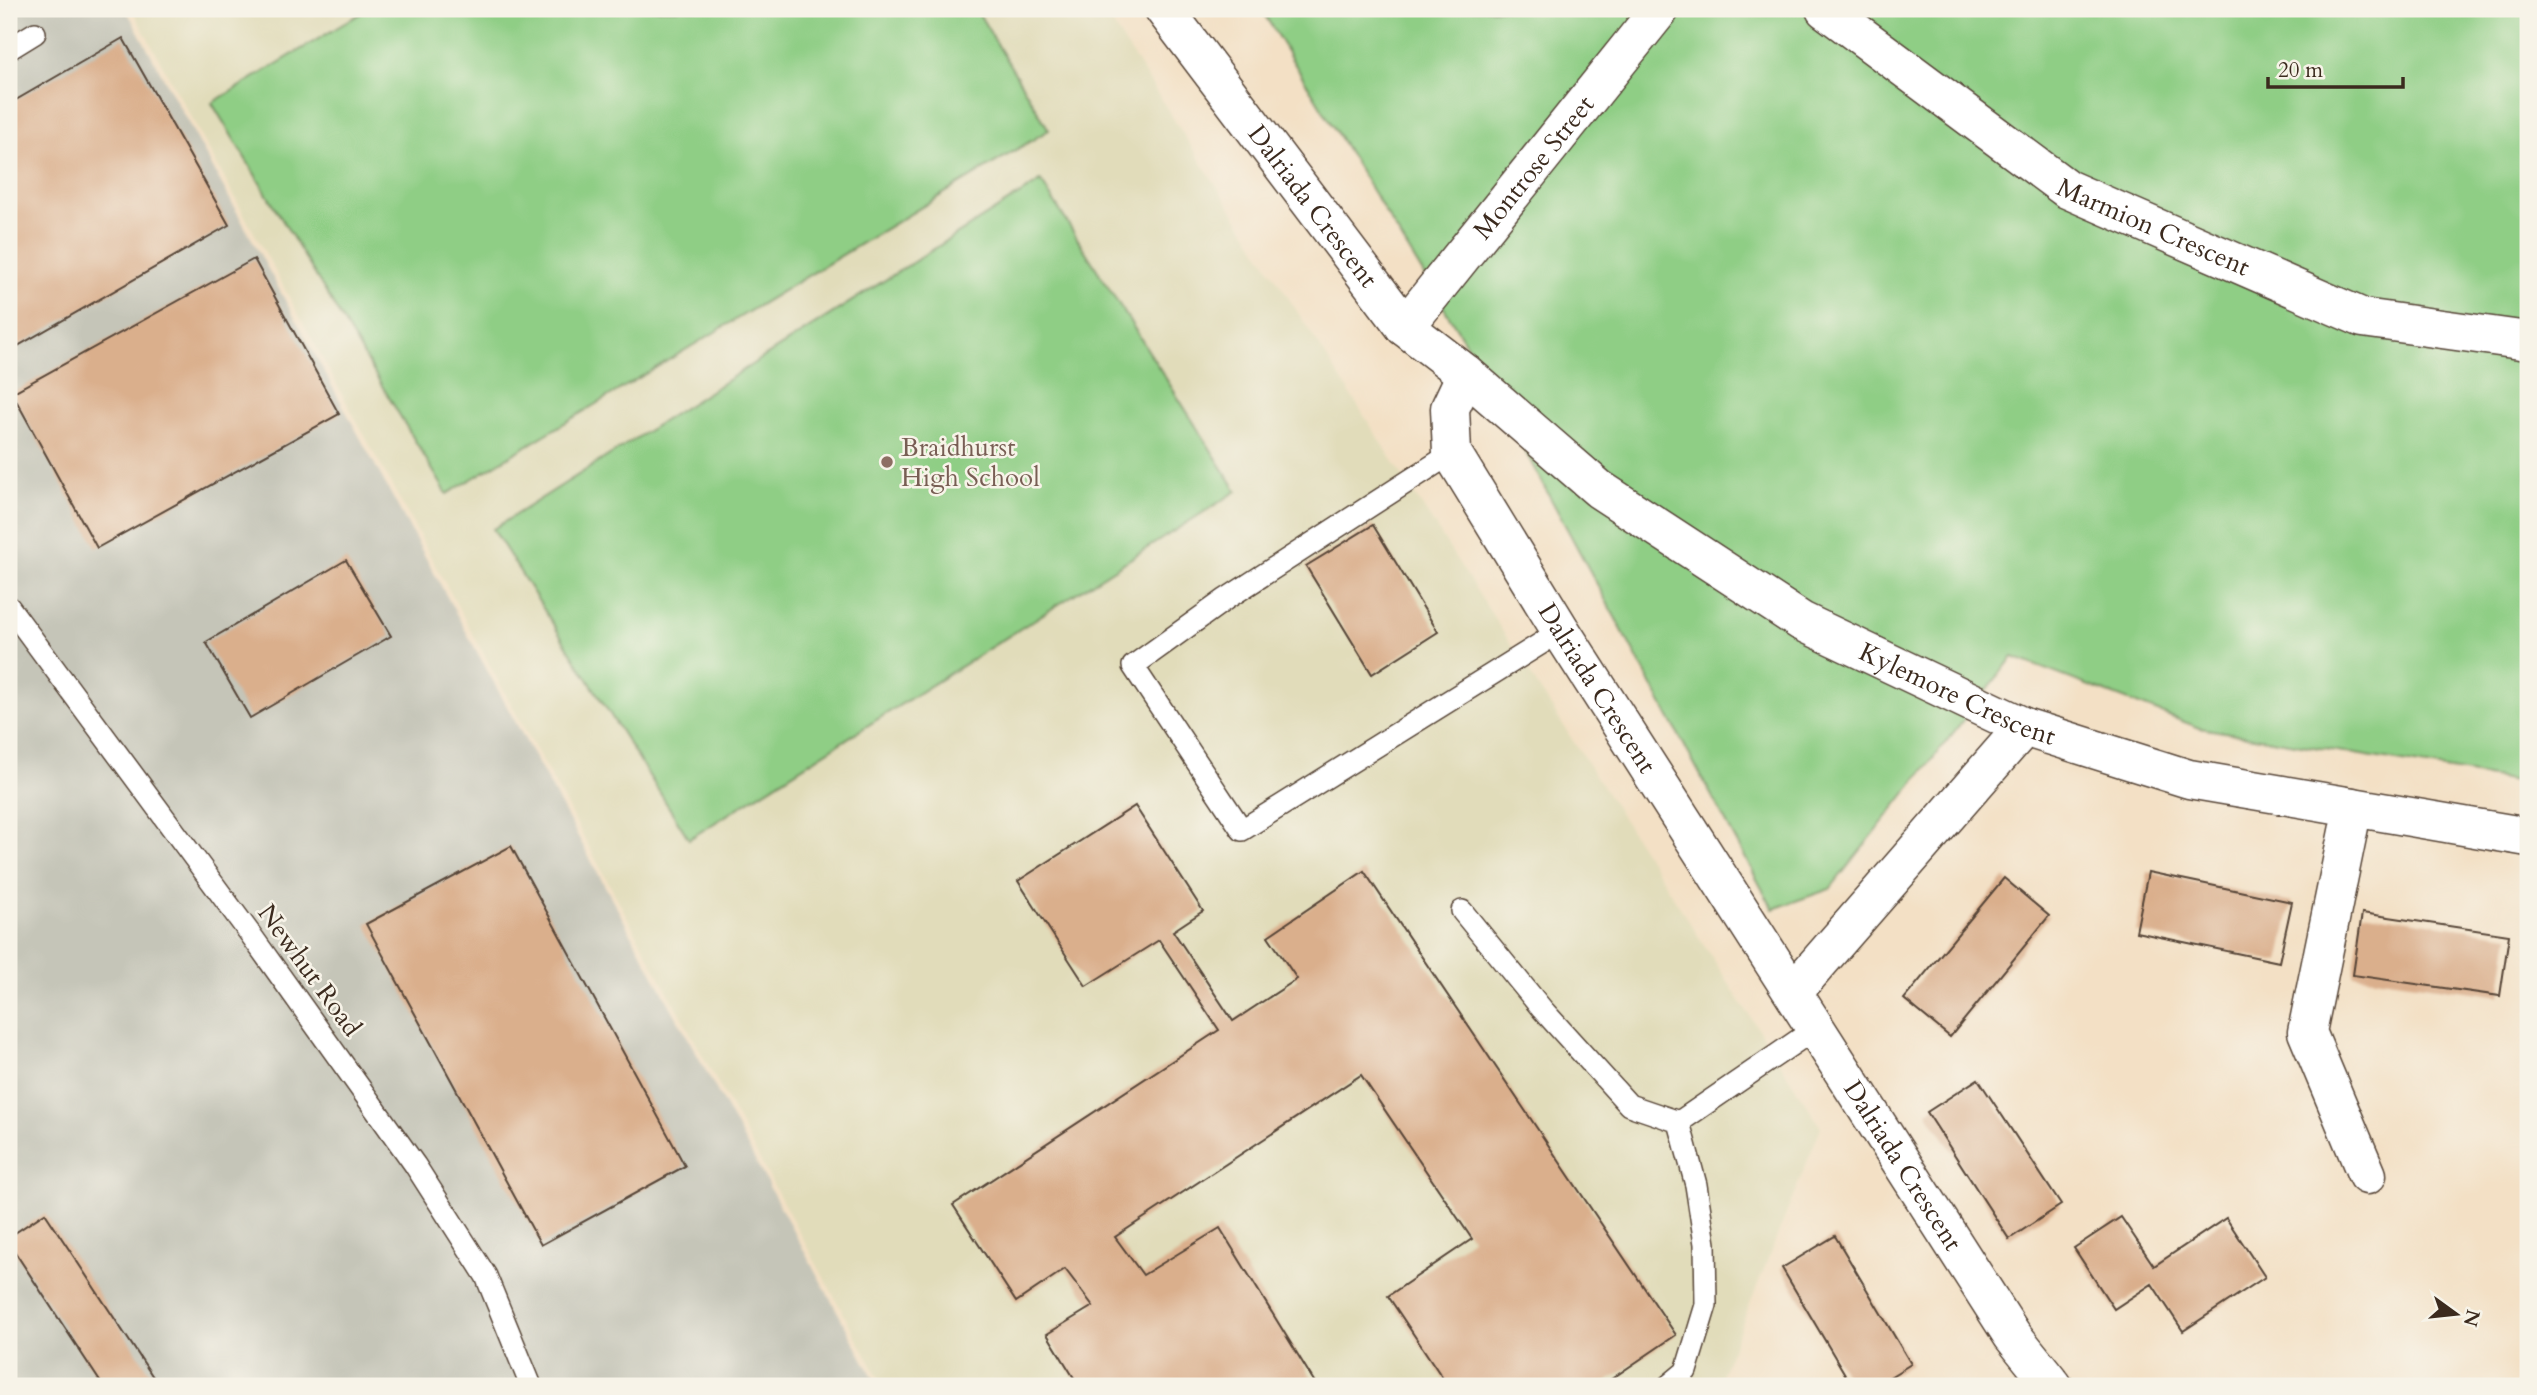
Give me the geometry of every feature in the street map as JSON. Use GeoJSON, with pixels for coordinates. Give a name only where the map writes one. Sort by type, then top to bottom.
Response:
{"type":"FeatureCollection","features":[{"type":"Feature","properties":{"kind":"street","name":"Dalriada Crescent"},"geometry":{"type":"LineString","coordinates":[[1164,9],[1405,327],[1466,374],[1450,408],[1452,453],[1561,631],[2012,1335],[2053,1386]]}},
{"type":"Feature","properties":{"kind":"street","name":"Montrose Street"},"geometry":{"type":"LineString","coordinates":[[1405,327],[1660,9]]}},
{"type":"Feature","properties":{"kind":"street","name":"Marmion Crescent"},"geometry":{"type":"LineString","coordinates":[[1825,9],[2067,189],[2363,318],[2528,341]]}},
{"type":"Feature","properties":{"kind":"street","name":"Kylemore Crescent"},"geometry":{"type":"LineString","coordinates":[[1466,374],[1599,489],[1801,621],[2024,727],[2189,779],[2528,837]]}},
{"type":"Feature","properties":{"kind":"street"},"geometry":{"type":"LineString","coordinates":[[1793,992],[2024,727]]}},
{"type":"Feature","properties":{"kind":"street"},"geometry":{"type":"LineString","coordinates":[[2353,807],[2307,1032],[2367,1175]]}},
{"type":"Feature","properties":{"kind":"lane"},"geometry":{"type":"LineString","coordinates":[[9,48],[35,33]]}},
{"type":"Feature","properties":{"kind":"lane"},"geometry":{"type":"LineString","coordinates":[[1452,453],[1226,599],[1133,666],[1242,830],[1561,631]]}},
{"type":"Feature","properties":{"kind":"lane","name":"Newhut Road"},"geometry":{"type":"LineString","coordinates":[[9,607],[251,934],[415,1165],[485,1276],[531,1386]]}},
{"type":"Feature","properties":{"kind":"lane"},"geometry":{"type":"LineString","coordinates":[[1462,911],[1542,1009],[1629,1105],[1679,1122]]}},
{"type":"Feature","properties":{"kind":"lane"},"geometry":{"type":"LineString","coordinates":[[1679,1122],[1816,1028]]}},
{"type":"Feature","properties":{"kind":"lane"},"geometry":{"type":"LineString","coordinates":[[1668,1386],[1686,1371],[1706,1305],[1704,1233],[1696,1185],[1679,1122]]}},
{"type":"Feature","properties":{"kind":"shaded area"},"geometry":{"type":"Polygon","coordinates":[[[9,9],[126,9],[878,1386],[9,1386],[9,9]]]}},
{"type":"Feature","properties":{"kind":"shaded area","name":"Braidhurst High School"},"geometry":{"type":"Polygon","coordinates":[[[132,9],[1103,9],[1821,1127],[1717,1386],[883,1386],[132,9]]]}},
{"type":"Feature","properties":{"kind":"green space"},"geometry":{"type":"Polygon","coordinates":[[[368,9],[976,9],[1049,130],[447,494],[212,103],[368,9]]]}},
{"type":"Feature","properties":{"kind":"green space"},"geometry":{"type":"Polygon","coordinates":[[[1261,9],[2528,9],[2528,783],[2200,728],[2013,657],[1830,889],[1773,909],[1474,357],[1261,9]]]}},
{"type":"Feature","properties":{"kind":"green space"},"geometry":{"type":"Polygon","coordinates":[[[1041,181],[1237,491],[689,839],[493,529],[1041,181]]]}},
{"type":"Feature","properties":{"kind":"building"},"geometry":{"type":"Polygon","coordinates":[[[123,38],[229,225],[9,351],[9,104],[123,38]]]}},
{"type":"Feature","properties":{"kind":"building"},"geometry":{"type":"Polygon","coordinates":[[[254,259],[339,414],[97,548],[12,393],[254,259]]]}},
{"type":"Feature","properties":{"kind":"building"},"geometry":{"type":"Polygon","coordinates":[[[1373,525],[1438,632],[1372,674],[1306,566],[1373,525]]]}},
{"type":"Feature","properties":{"kind":"building"},"geometry":{"type":"Polygon","coordinates":[[[346,560],[391,636],[250,718],[206,642],[346,560]]]}},
{"type":"Feature","properties":{"kind":"building"},"geometry":{"type":"Polygon","coordinates":[[[1135,806],[1203,911],[1173,931],[1233,1021],[1297,979],[1268,936],[1364,871],[1676,1335],[1601,1386],[1448,1386],[1388,1296],[1472,1239],[1361,1075],[1115,1237],[1143,1275],[1220,1228],[1317,1386],[1079,1386],[1047,1334],[1093,1306],[1065,1269],[1016,1302],[953,1205],[1219,1030],[1159,940],[1086,986],[1018,881],[1135,806]]]}},
{"type":"Feature","properties":{"kind":"building"},"geometry":{"type":"Polygon","coordinates":[[[511,846],[685,1166],[541,1245],[366,924],[511,846]]]}},
{"type":"Feature","properties":{"kind":"building"},"geometry":{"type":"Polygon","coordinates":[[[2148,872],[2292,902],[2279,962],[2136,932],[2148,872]]]}},
{"type":"Feature","properties":{"kind":"building"},"geometry":{"type":"Polygon","coordinates":[[[2004,878],[2049,916],[1950,1037],[1904,999],[2004,878]]]}},
{"type":"Feature","properties":{"kind":"building"},"geometry":{"type":"Polygon","coordinates":[[[2362,913],[2509,935],[2500,996],[2353,975],[2362,913]]]}},
{"type":"Feature","properties":{"kind":"building"},"geometry":{"type":"Polygon","coordinates":[[[1978,1079],[2061,1205],[2009,1239],[1927,1112],[1978,1079]]]}},
{"type":"Feature","properties":{"kind":"building"},"geometry":{"type":"Polygon","coordinates":[[[45,1213],[159,1386],[103,1386],[9,1243],[9,1237],[45,1213]]]}},
{"type":"Feature","properties":{"kind":"building"},"geometry":{"type":"Polygon","coordinates":[[[2121,1217],[2154,1266],[2226,1218],[2265,1277],[2183,1331],[2152,1284],[2114,1309],[2074,1248],[2121,1217]]]}},
{"type":"Feature","properties":{"kind":"building"},"geometry":{"type":"Polygon","coordinates":[[[1835,1236],[1911,1364],[1875,1386],[1852,1386],[1782,1268],[1835,1236]]]}},
{"type":"Feature","properties":{"kind":"place","name":"Braidhurst High School"},"geometry":{"type":"Point","coordinates":[887,462]}}]}
